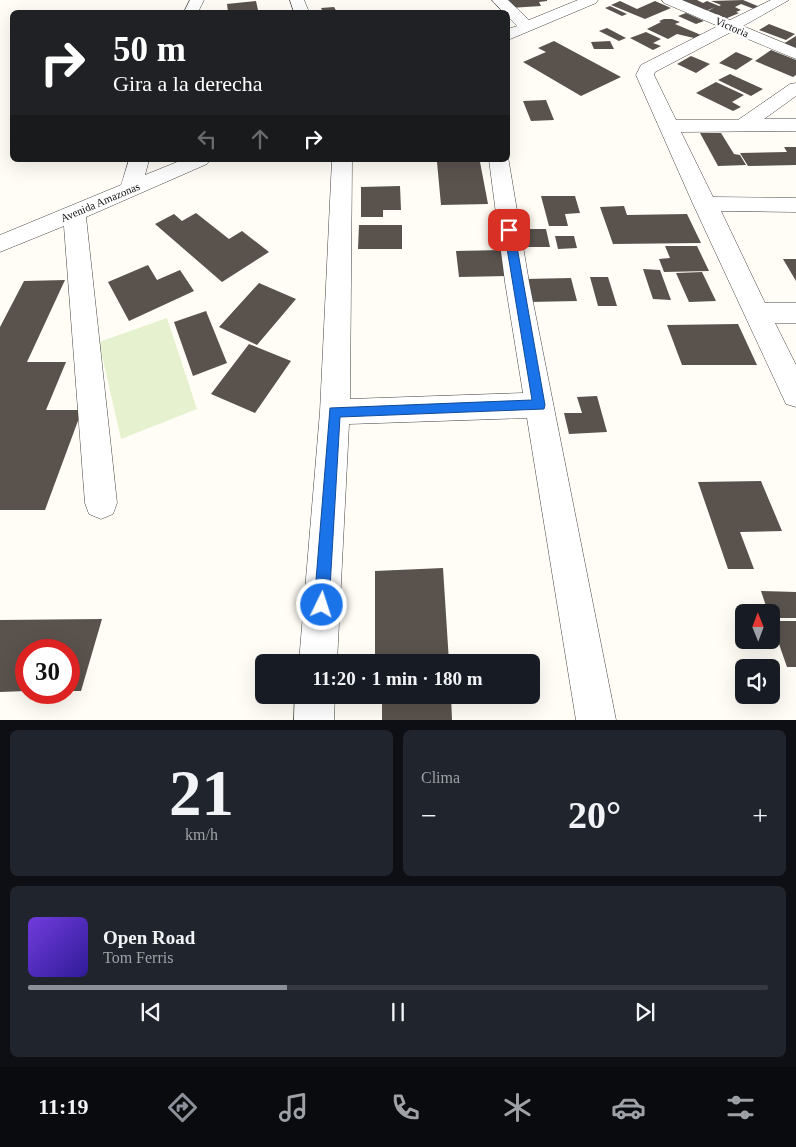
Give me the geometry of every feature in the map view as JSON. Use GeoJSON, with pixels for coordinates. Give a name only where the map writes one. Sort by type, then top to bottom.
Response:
{"type":"FeatureCollection","features":[{"type":"Feature","properties":{"kind":"street"},"geometry":{"type":"LineString","coordinates":[[499,0],[509,10]]}},
{"type":"Feature","properties":{"kind":"street"},"geometry":{"type":"LineString","coordinates":[[510,34],[591,0]]}},
{"type":"Feature","properties":{"kind":"street","name":"Victoria"},"geometry":{"type":"LineString","coordinates":[[668,0],[796,54]]}},
{"type":"Feature","properties":{"kind":"street"},"geometry":{"type":"LineString","coordinates":[[782,0],[733,27],[647,69],[645,74],[704,204],[796,395]]}},
{"type":"Feature","properties":{"kind":"street"},"geometry":{"type":"LineString","coordinates":[[510,11],[527,27]]}},
{"type":"Feature","properties":{"kind":"street"},"geometry":{"type":"LineString","coordinates":[[742,126],[796,88]]}},
{"type":"Feature","properties":{"kind":"street"},"geometry":{"type":"LineString","coordinates":[[668,126],[796,126]]}},
{"type":"Feature","properties":{"kind":"street"},"geometry":{"type":"LineString","coordinates":[[131,189],[138,162]]}},
{"type":"Feature","properties":{"kind":"street","name":"Avenida Amazonas"},"geometry":{"type":"LineString","coordinates":[[0,244],[195,162]]}},
{"type":"Feature","properties":{"kind":"street"},"geometry":{"type":"LineString","coordinates":[[319,654],[335,412],[342,162]]}},
{"type":"Feature","properties":{"kind":"street"},"geometry":{"type":"LineString","coordinates":[[499,162],[517,282],[596,720]]}},
{"type":"Feature","properties":{"kind":"street"},"geometry":{"type":"LineString","coordinates":[[704,204],[796,205]]}},
{"type":"Feature","properties":{"kind":"street"},"geometry":{"type":"LineString","coordinates":[[74,213],[101,503]]}},
{"type":"Feature","properties":{"kind":"street"},"geometry":{"type":"LineString","coordinates":[[758,313],[796,313]]}},
{"type":"Feature","properties":{"kind":"street"},"geometry":{"type":"LineString","coordinates":[[335,412],[539,405]]}},
{"type":"Feature","properties":{"kind":"street"},"geometry":{"type":"LineString","coordinates":[[314,720],[315,704]]}},
{"type":"Feature","properties":{"kind":"green space"},"geometry":{"type":"Polygon","coordinates":[[[167,318],[197,409],[121,439],[99,342],[167,318]]]}},
{"type":"Feature","properties":{"kind":"building"},"geometry":{"type":"Polygon","coordinates":[[[506,0],[547,1],[539,2],[541,6],[510,8],[506,0]]]}},
{"type":"Feature","properties":{"kind":"building"},"geometry":{"type":"Polygon","coordinates":[[[681,0],[697,0],[703,3],[707,1],[719,6],[721,5],[711,1],[743,0],[760,7],[754,9],[741,4],[735,7],[741,10],[736,12],[739,13],[725,19],[706,12],[715,7],[706,11],[681,0]]]}},
{"type":"Feature","properties":{"kind":"building"},"geometry":{"type":"Polygon","coordinates":[[[256,1],[258,10],[228,10],[227,4],[256,1]]]}},
{"type":"Feature","properties":{"kind":"building"},"geometry":{"type":"Polygon","coordinates":[[[620,1],[637,9],[655,1],[671,8],[645,19],[611,5],[620,1]]]}},
{"type":"Feature","properties":{"kind":"building"},"geometry":{"type":"Polygon","coordinates":[[[610,6],[627,14],[622,16],[605,8],[610,6]]]}},
{"type":"Feature","properties":{"kind":"building"},"geometry":{"type":"Polygon","coordinates":[[[334,7],[336,10],[322,10],[321,8],[334,7]]]}},
{"type":"Feature","properties":{"kind":"building"},"geometry":{"type":"Polygon","coordinates":[[[686,13],[704,21],[696,24],[678,16],[686,13]]]}},
{"type":"Feature","properties":{"kind":"building"},"geometry":{"type":"Polygon","coordinates":[[[664,19],[680,22],[675,24],[701,35],[694,38],[677,34],[668,39],[647,29],[664,19]]]}},
{"type":"Feature","properties":{"kind":"building"},"geometry":{"type":"Polygon","coordinates":[[[769,24],[795,34],[786,40],[759,30],[769,24]]]}},
{"type":"Feature","properties":{"kind":"building"},"geometry":{"type":"Polygon","coordinates":[[[607,28],[626,38],[619,41],[599,31],[607,28]]]}},
{"type":"Feature","properties":{"kind":"building"},"geometry":{"type":"Polygon","coordinates":[[[646,32],[661,39],[653,43],[661,46],[653,50],[630,38],[646,32]]]}},
{"type":"Feature","properties":{"kind":"building"},"geometry":{"type":"Polygon","coordinates":[[[796,36],[796,50],[783,44],[796,36]]]}},
{"type":"Feature","properties":{"kind":"building"},"geometry":{"type":"Polygon","coordinates":[[[554,41],[621,77],[581,96],[523,62],[546,52],[538,48],[554,41]]]}},
{"type":"Feature","properties":{"kind":"building"},"geometry":{"type":"Polygon","coordinates":[[[610,41],[614,49],[594,49],[591,42],[610,41]]]}},
{"type":"Feature","properties":{"kind":"building"},"geometry":{"type":"Polygon","coordinates":[[[771,50],[796,60],[796,75],[793,77],[755,61],[771,50]]]}},
{"type":"Feature","properties":{"kind":"building"},"geometry":{"type":"Polygon","coordinates":[[[736,52],[753,59],[736,70],[719,63],[736,52]]]}},
{"type":"Feature","properties":{"kind":"building"},"geometry":{"type":"Polygon","coordinates":[[[691,56],[710,64],[696,73],[677,64],[691,56]]]}},
{"type":"Feature","properties":{"kind":"building"},"geometry":{"type":"Polygon","coordinates":[[[730,74],[763,89],[751,96],[718,80],[730,74]]]}},
{"type":"Feature","properties":{"kind":"building"},"geometry":{"type":"Polygon","coordinates":[[[716,82],[744,95],[732,102],[741,107],[733,111],[696,93],[716,82]]]}},
{"type":"Feature","properties":{"kind":"building"},"geometry":{"type":"Polygon","coordinates":[[[546,100],[554,120],[531,121],[523,101],[546,100]]]}},
{"type":"Feature","properties":{"kind":"building"},"geometry":{"type":"Polygon","coordinates":[[[700,133],[721,133],[734,154],[740,155],[746,165],[718,166],[700,133]]]}},
{"type":"Feature","properties":{"kind":"building"},"geometry":{"type":"Polygon","coordinates":[[[784,147],[796,147],[796,165],[748,166],[740,153],[787,152],[784,147]]]}},
{"type":"Feature","properties":{"kind":"building"},"geometry":{"type":"Polygon","coordinates":[[[437,162],[480,162],[488,204],[441,205],[437,162]]]}},
{"type":"Feature","properties":{"kind":"building"},"geometry":{"type":"Polygon","coordinates":[[[400,186],[401,210],[383,210],[383,217],[361,217],[361,187],[400,186]]]}},
{"type":"Feature","properties":{"kind":"building"},"geometry":{"type":"Polygon","coordinates":[[[541,196],[575,196],[580,213],[565,214],[568,226],[549,226],[541,196]]]}},
{"type":"Feature","properties":{"kind":"building"},"geometry":{"type":"Polygon","coordinates":[[[624,206],[627,215],[687,214],[701,243],[613,244],[600,207],[624,206]]]}},
{"type":"Feature","properties":{"kind":"building"},"geometry":{"type":"Polygon","coordinates":[[[196,213],[229,239],[242,231],[269,252],[222,282],[155,224],[174,214],[182,221],[196,213]]]}},
{"type":"Feature","properties":{"kind":"building"},"geometry":{"type":"Polygon","coordinates":[[[359,225],[402,225],[402,249],[358,249],[359,225]]]}},
{"type":"Feature","properties":{"kind":"building"},"geometry":{"type":"Polygon","coordinates":[[[524,229],[546,229],[550,247],[528,247],[524,229]]]}},
{"type":"Feature","properties":{"kind":"building"},"geometry":{"type":"Polygon","coordinates":[[[555,236],[574,236],[577,248],[558,249],[555,236]]]}},
{"type":"Feature","properties":{"kind":"building"},"geometry":{"type":"Polygon","coordinates":[[[665,246],[697,246],[709,271],[664,272],[659,259],[670,258],[665,246]]]}},
{"type":"Feature","properties":{"kind":"building"},"geometry":{"type":"Polygon","coordinates":[[[502,250],[507,276],[459,277],[456,251],[502,250]]]}},
{"type":"Feature","properties":{"kind":"building"},"geometry":{"type":"Polygon","coordinates":[[[783,259],[796,259],[796,281],[783,259]]]}},
{"type":"Feature","properties":{"kind":"building"},"geometry":{"type":"Polygon","coordinates":[[[148,265],[157,280],[180,270],[194,291],[129,321],[108,282],[148,265]]]}},
{"type":"Feature","properties":{"kind":"building"},"geometry":{"type":"Polygon","coordinates":[[[643,269],[660,270],[671,300],[653,299],[643,269]]]}},
{"type":"Feature","properties":{"kind":"building"},"geometry":{"type":"Polygon","coordinates":[[[702,272],[716,301],[689,302],[676,273],[702,272]]]}},
{"type":"Feature","properties":{"kind":"building"},"geometry":{"type":"Polygon","coordinates":[[[590,277],[608,277],[617,306],[598,306],[590,277]]]}},
{"type":"Feature","properties":{"kind":"building"},"geometry":{"type":"Polygon","coordinates":[[[571,278],[577,301],[529,302],[524,279],[571,278]]]}},
{"type":"Feature","properties":{"kind":"building"},"geometry":{"type":"Polygon","coordinates":[[[65,280],[27,362],[66,362],[46,410],[82,410],[45,510],[0,510],[0,327],[24,281],[65,280]]]}},
{"type":"Feature","properties":{"kind":"building"},"geometry":{"type":"Polygon","coordinates":[[[259,283],[296,299],[257,345],[219,327],[259,283]]]}},
{"type":"Feature","properties":{"kind":"building"},"geometry":{"type":"Polygon","coordinates":[[[206,311],[227,363],[193,376],[174,322],[206,311]]]}},
{"type":"Feature","properties":{"kind":"building"},"geometry":{"type":"Polygon","coordinates":[[[738,324],[757,365],[682,365],[667,325],[738,324]]]}},
{"type":"Feature","properties":{"kind":"building"},"geometry":{"type":"Polygon","coordinates":[[[249,344],[291,361],[255,413],[211,394],[249,344]]]}},
{"type":"Feature","properties":{"kind":"building"},"geometry":{"type":"Polygon","coordinates":[[[597,396],[607,432],[569,434],[564,413],[582,413],[577,397],[597,396]]]}},
{"type":"Feature","properties":{"kind":"building"},"geometry":{"type":"Polygon","coordinates":[[[761,481],[782,531],[740,532],[754,569],[728,569],[698,482],[761,481]]]}},
{"type":"Feature","properties":{"kind":"building"},"geometry":{"type":"Polygon","coordinates":[[[443,568],[448,654],[375,654],[375,571],[443,568]]]}},
{"type":"Feature","properties":{"kind":"building"},"geometry":{"type":"Polygon","coordinates":[[[761,591],[796,592],[796,618],[780,618],[780,604],[765,604],[761,591]]]}},
{"type":"Feature","properties":{"kind":"building"},"geometry":{"type":"Polygon","coordinates":[[[102,619],[81,691],[80,639],[15,639],[15,691],[0,692],[0,620],[102,619]]]}},
{"type":"Feature","properties":{"kind":"building"},"geometry":{"type":"Polygon","coordinates":[[[780,621],[796,621],[796,667],[787,667],[780,647],[780,621]]]}},
{"type":"Feature","properties":{"kind":"building"},"geometry":{"type":"Polygon","coordinates":[[[382,704],[451,704],[452,720],[382,720],[382,704]]]}},
{"type":"Feature","properties":{"kind":"route"},"geometry":{"type":"LineString","coordinates":[[322,605],[335,412],[539,405],[509,230]]}}]}
